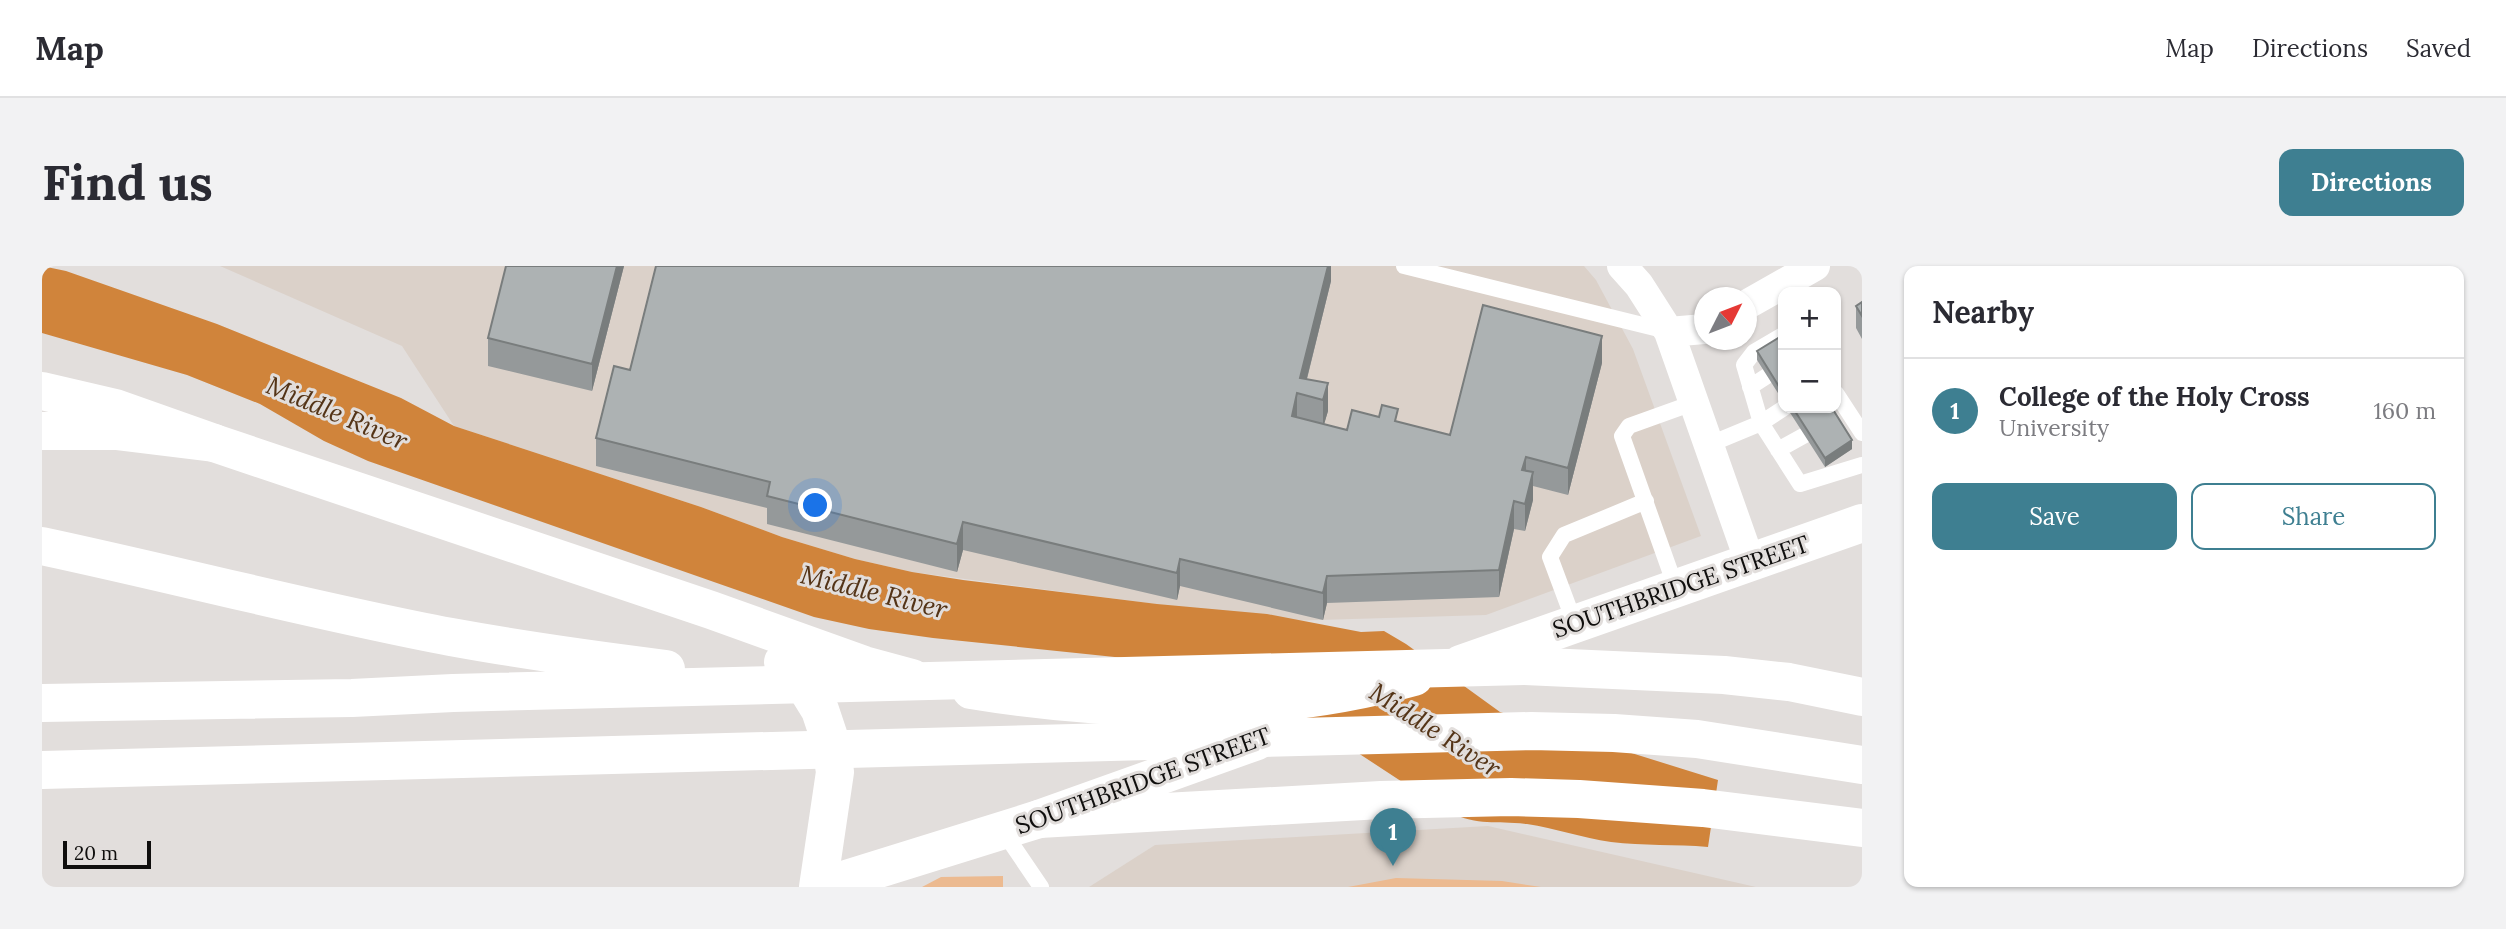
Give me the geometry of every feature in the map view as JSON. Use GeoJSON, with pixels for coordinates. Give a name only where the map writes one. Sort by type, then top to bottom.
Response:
{"type":"FeatureCollection","features":[{"type":"Feature","properties":{"kind":"main road"},"geometry":{"type":"LineString","coordinates":[[42,391],[115,408],[710,610],[751,635],[799,676],[820,710],[830,740],[835,772],[820,887]]}},
{"type":"Feature","properties":{"kind":"main road"},"geometry":{"type":"LineString","coordinates":[[42,431],[116,431],[214,443]]}},
{"type":"Feature","properties":{"kind":"main road","name":"SOUTHBRIDGE STREET"},"geometry":{"type":"LineString","coordinates":[[820,887],[1039,819],[1285,731],[1460,664],[1862,523]]}},
{"type":"Feature","properties":{"kind":"main road"},"geometry":{"type":"LineString","coordinates":[[42,546],[449,636],[602,661],[828,684]]}},
{"type":"Feature","properties":{"kind":"main road","name":"SOUTHBRIDGE STREET"},"geometry":{"type":"LineString","coordinates":[[710,610],[864,665],[1012,697],[1108,706],[1157,708],[1323,698],[1460,664]]}},
{"type":"Feature","properties":{"kind":"main road"},"geometry":{"type":"LineString","coordinates":[[42,703],[313,699],[453,693],[1524,666],[1659,670],[1789,682],[1862,697]]}},
{"type":"Feature","properties":{"kind":"main road"},"geometry":{"type":"LineString","coordinates":[[42,770],[1531,731],[1697,738],[1862,765]]}},
{"type":"Feature","properties":{"kind":"main road"},"geometry":{"type":"LineString","coordinates":[[1039,819],[1381,800],[1511,797],[1579,799],[1772,815],[1862,828]]}},
{"type":"Feature","properties":{"kind":"street"},"geometry":{"type":"LineString","coordinates":[[1622,266],[1639,285],[1669,331],[1750,562]]}},
{"type":"Feature","properties":{"kind":"street"},"geometry":{"type":"LineString","coordinates":[[1757,299],[1815,266]]}},
{"type":"Feature","properties":{"kind":"street"},"geometry":{"type":"LineString","coordinates":[[1669,331],[1694,330]]}},
{"type":"Feature","properties":{"kind":"lane"},"geometry":{"type":"LineString","coordinates":[[1404,266],[1669,331]]}},
{"type":"Feature","properties":{"kind":"lane"},"geometry":{"type":"LineString","coordinates":[[1778,338],[1754,352],[1744,365],[1761,423],[1800,484],[1862,465]]}},
{"type":"Feature","properties":{"kind":"lane"},"geometry":{"type":"LineString","coordinates":[[1751,387],[1768,376]]}},
{"type":"Feature","properties":{"kind":"lane"},"geometry":{"type":"LineString","coordinates":[[1676,588],[1622,436],[1629,426],[1693,403]]}},
{"type":"Feature","properties":{"kind":"lane"},"geometry":{"type":"LineString","coordinates":[[1708,445],[1761,423],[1778,412]]}},
{"type":"Feature","properties":{"kind":"lane"},"geometry":{"type":"LineString","coordinates":[[1840,413],[1862,433]]}},
{"type":"Feature","properties":{"kind":"lane"},"geometry":{"type":"LineString","coordinates":[[1778,450],[1805,435]]}},
{"type":"Feature","properties":{"kind":"lane"},"geometry":{"type":"LineString","coordinates":[[1575,624],[1550,557],[1564,535],[1646,502]]}},
{"type":"Feature","properties":{"kind":"lane"},"geometry":{"type":"LineString","coordinates":[[1003,831],[1041,887]]}},
{"type":"Feature","properties":{"kind":"shaded area"},"geometry":{"type":"Polygon","coordinates":[[[220,266],[1584,266],[1596,280],[1633,349],[1701,536],[1486,615],[1286,621],[912,572],[855,559],[782,537],[701,507],[454,426],[402,346],[220,266]]]}},
{"type":"Feature","properties":{"kind":"shaded area"},"geometry":{"type":"Polygon","coordinates":[[[1488,826],[1756,887],[1089,887],[1155,845],[1488,826]]]}},
{"type":"Feature","properties":{"kind":"shaded area"},"geometry":{"type":"Polygon","coordinates":[[[1003,876],[1003,887],[922,887],[941,877],[1003,876]]]}},
{"type":"Feature","properties":{"kind":"shaded area"},"geometry":{"type":"Polygon","coordinates":[[[1396,878],[1502,881],[1541,887],[1348,887],[1396,878]]]}},
{"type":"Feature","properties":{"kind":"water","name":"Middle River"},"geometry":{"type":"Polygon","coordinates":[[[42,266],[66,271],[217,324],[401,398],[454,426],[855,559],[963,580],[1157,604],[1267,614],[1361,632],[1384,631],[1500,712],[1718,780],[1708,847],[1611,842],[1527,824],[1460,817],[1448,812],[1230,669],[933,638],[869,629],[814,617],[368,461],[324,441],[260,404],[187,375],[42,333],[42,266]]]}},
{"type":"Feature","properties":{"kind":"building"},"geometry":{"type":"Polygon","coordinates":[[[506,266],[617,266],[592,364],[488,338],[506,266]]]}},
{"type":"Feature","properties":{"kind":"building"},"geometry":{"type":"Polygon","coordinates":[[[656,266],[1328,266],[1300,378],[1328,383],[1323,400],[1297,393],[1292,416],[1347,430],[1352,410],[1379,417],[1382,405],[1398,409],[1395,421],[1450,435],[1483,305],[1602,336],[1568,468],[1526,457],[1522,470],[1533,472],[1525,504],[1514,501],[1499,570],[1327,576],[1323,593],[1180,559],[1177,573],[963,522],[957,544],[767,496],[770,482],[596,438],[614,366],[630,370],[656,266]]]}},
{"type":"Feature","properties":{"kind":"building"},"geometry":{"type":"Polygon","coordinates":[[[1862,302],[1862,316],[1856,306],[1862,302]]]}},
{"type":"Feature","properties":{"kind":"building"},"geometry":{"type":"Polygon","coordinates":[[[1778,338],[1778,385],[1757,351],[1778,338]]]}},
{"type":"Feature","properties":{"kind":"building"},"geometry":{"type":"Polygon","coordinates":[[[1796,413],[1835,413],[1852,440],[1825,458],[1796,413]]]}},
{"type":"Feature","properties":{"kind":"place","name":"College of the Holy Cross"},"geometry":{"type":"Point","coordinates":[1393,866]}}]}
